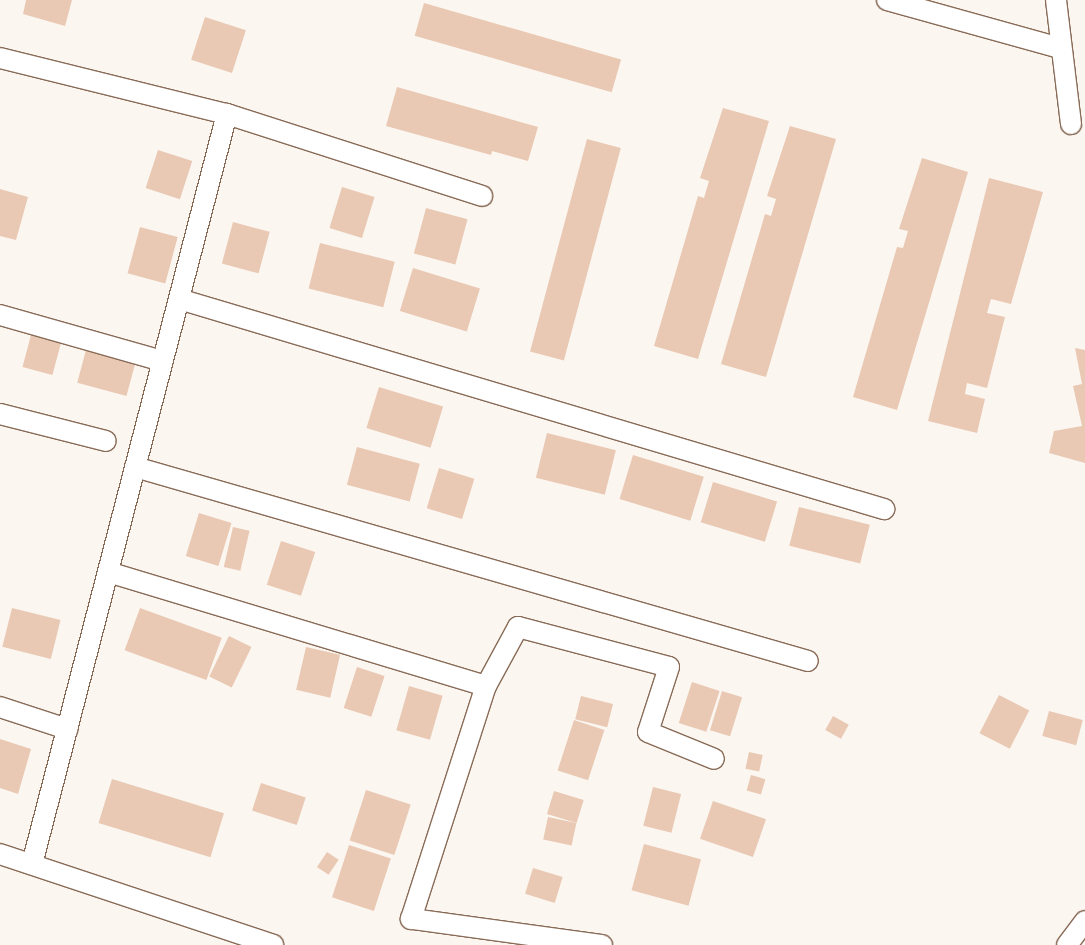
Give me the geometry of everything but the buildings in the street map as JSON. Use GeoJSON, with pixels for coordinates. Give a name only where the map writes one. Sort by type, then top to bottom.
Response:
{"type":"FeatureCollection","features":[{"type":"Feature","properties":{"kind":"street"},"geometry":{"type":"LineString","coordinates":[[887,0],[1060,48]]}},
{"type":"Feature","properties":{"kind":"street"},"geometry":{"type":"LineString","coordinates":[[1056,0],[1060,48],[1071,124]]}},
{"type":"Feature","properties":{"kind":"street"},"geometry":{"type":"LineString","coordinates":[[0,58],[227,114],[482,196]]}},
{"type":"Feature","properties":{"kind":"street"},"geometry":{"type":"LineString","coordinates":[[32,864],[227,114]]}},
{"type":"Feature","properties":{"kind":"street"},"geometry":{"type":"LineString","coordinates":[[179,299],[884,509]]}},
{"type":"Feature","properties":{"kind":"street"},"geometry":{"type":"LineString","coordinates":[[0,315],[163,361]]}},
{"type":"Feature","properties":{"kind":"street"},"geometry":{"type":"LineString","coordinates":[[0,414],[106,441]]}},
{"type":"Feature","properties":{"kind":"street"},"geometry":{"type":"LineString","coordinates":[[135,467],[808,662]]}},
{"type":"Feature","properties":{"kind":"street"},"geometry":{"type":"LineString","coordinates":[[108,572],[486,686]]}},
{"type":"Feature","properties":{"kind":"street"},"geometry":{"type":"LineString","coordinates":[[602,945],[411,919],[486,686],[518,627],[669,667],[648,732],[714,759]]}},
{"type":"Feature","properties":{"kind":"street"},"geometry":{"type":"LineString","coordinates":[[0,707],[67,729]]}},
{"type":"Feature","properties":{"kind":"street"},"geometry":{"type":"LineString","coordinates":[[0,854],[273,945]]}},
{"type":"Feature","properties":{"kind":"street"},"geometry":{"type":"LineString","coordinates":[[1067,945],[1085,924]]}}]}
